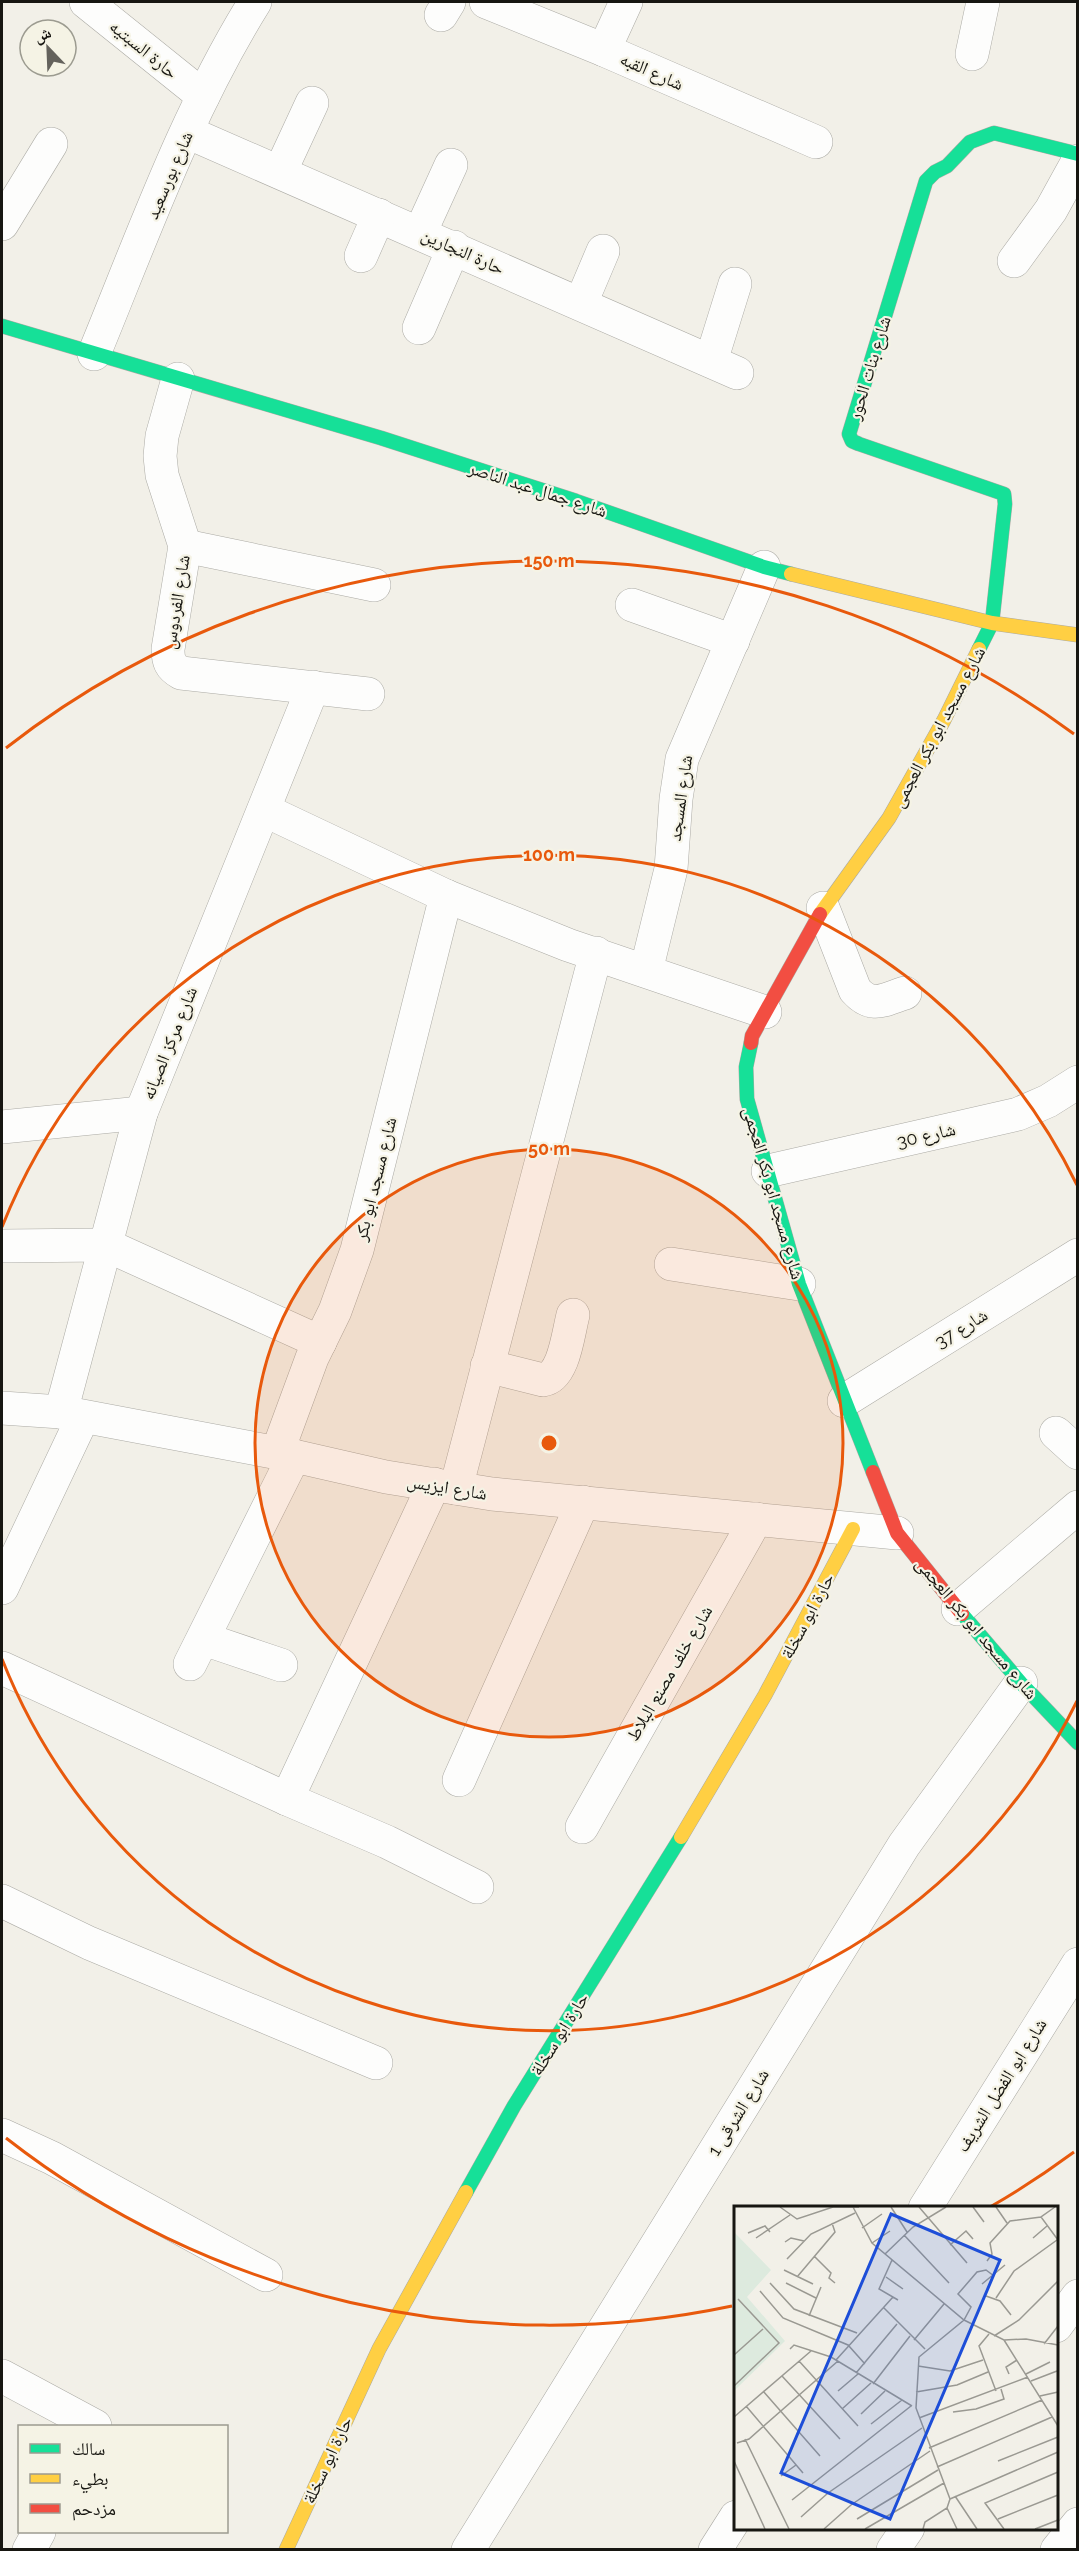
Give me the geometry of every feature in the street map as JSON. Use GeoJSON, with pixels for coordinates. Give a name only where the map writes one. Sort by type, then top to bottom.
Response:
{"type":"FeatureCollection","features":[{"type":"Feature","properties":{"kind":"street","name":"حارة السبتيه"},"geometry":{"type":"LineString","coordinates":[[86,2],[203,96]]}},
{"type":"Feature","properties":{"kind":"street","name":"شارع بورسعيد"},"geometry":{"type":"LineString","coordinates":[[94,354],[203,96],[255,2]]}},
{"type":"Feature","properties":{"kind":"street","name":"شارع القبه"},"geometry":{"type":"LineString","coordinates":[[486,2],[604,50],[816,142]]}},
{"type":"Feature","properties":{"kind":"street"},"geometry":{"type":"LineString","coordinates":[[604,50],[626,2]]}},
{"type":"Feature","properties":{"kind":"street"},"geometry":{"type":"LineString","coordinates":[[972,54],[983,2]]}},
{"type":"Feature","properties":{"kind":"street"},"geometry":{"type":"LineString","coordinates":[[280,172],[312,103]]}},
{"type":"Feature","properties":{"kind":"street","name":"حارة النجارين"},"geometry":{"type":"LineString","coordinates":[[187,132],[724,367],[735,284]]}},
{"type":"Feature","properties":{"kind":"street","name":"شارع بنات الحور"},"geometry":{"type":"LineString","coordinates":[[992,623],[1005,504],[1004,494],[852,441],[849,434],[926,181],[935,172],[947,166],[970,142],[994,133],[1077,154]]}},
{"type":"Feature","properties":{"kind":"street"},"geometry":{"type":"LineString","coordinates":[[2,224],[51,144]]}},
{"type":"Feature","properties":{"kind":"street"},"geometry":{"type":"LineString","coordinates":[[1014,261],[1051,210],[1077,161]]}},
{"type":"Feature","properties":{"kind":"street"},"geometry":{"type":"LineString","coordinates":[[420,233],[452,165]]}},
{"type":"Feature","properties":{"kind":"street"},"geometry":{"type":"LineString","coordinates":[[361,256],[379,215]]}},
{"type":"Feature","properties":{"kind":"street"},"geometry":{"type":"LineString","coordinates":[[419,328],[454,247]]}},
{"type":"Feature","properties":{"kind":"street"},"geometry":{"type":"LineString","coordinates":[[581,303],[603,251]]}},
{"type":"Feature","properties":{"kind":"street","name":"شارع جمال عبد الناصر"},"geometry":{"type":"LineString","coordinates":[[2,326],[381,438],[576,501],[764,567],[992,623],[1077,635]]}},
{"type":"Feature","properties":{"kind":"street","name":"شارع الفردوس"},"geometry":{"type":"LineString","coordinates":[[178,379],[162,436],[160,456],[162,475],[185,546],[168,649],[168,659],[172,668],[181,674],[368,694]]}},
{"type":"Feature","properties":{"kind":"street"},"geometry":{"type":"LineString","coordinates":[[185,546],[374,585]]}},
{"type":"Feature","properties":{"kind":"street","name":"شارع المسجد"},"geometry":{"type":"LineString","coordinates":[[646,971],[671,869],[676,800],[682,759],[764,567]]}},
{"type":"Feature","properties":{"kind":"street"},"geometry":{"type":"LineString","coordinates":[[632,605],[733,641]]}},
{"type":"Feature","properties":{"kind":"street","name":"شارع مسجد ابو بكر العجمى"},"geometry":{"type":"LineString","coordinates":[[992,623],[944,720],[889,818],[824,908],[752,1036],[746,1067],[747,1099],[799,1284],[897,1533],[1021,1683],[1077,1743]]}},
{"type":"Feature","properties":{"kind":"street","name":"شارع مركز الصيانه"},"geometry":{"type":"LineString","coordinates":[[2,1588],[72,1414],[106,1245],[141,1113],[313,687]]}},
{"type":"Feature","properties":{"kind":"street"},"geometry":{"type":"LineString","coordinates":[[264,810],[446,896],[568,945],[765,1011]]}},
{"type":"Feature","properties":{"kind":"street","name":"شارع مسجد ابو بكر"},"geometry":{"type":"LineString","coordinates":[[280,1665],[197,1652],[285,1455],[320,1342],[343,1291],[357,1250],[446,896]]}},
{"type":"Feature","properties":{"kind":"street"},"geometry":{"type":"LineString","coordinates":[[824,908],[855,990],[864,1000],[877,1002],[905,993]]}},
{"type":"Feature","properties":{"kind":"street"},"geometry":{"type":"LineString","coordinates":[[286,1799],[445,1486],[487,1366],[596,953]]}},
{"type":"Feature","properties":{"kind":"street","name":"شارع 30"},"geometry":{"type":"LineString","coordinates":[[768,1171],[1018,1114],[1048,1101],[1077,1082]]}},
{"type":"Feature","properties":{"kind":"street"},"geometry":{"type":"LineString","coordinates":[[2,1127],[141,1113]]}},
{"type":"Feature","properties":{"kind":"street"},"geometry":{"type":"LineString","coordinates":[[2,1246],[106,1245],[320,1342]]}},
{"type":"Feature","properties":{"kind":"street","name":"شارع 37"},"geometry":{"type":"LineString","coordinates":[[844,1401],[1077,1255]]}},
{"type":"Feature","properties":{"kind":"street"},"geometry":{"type":"LineString","coordinates":[[671,1264],[799,1284]]}},
{"type":"Feature","properties":{"kind":"street"},"geometry":{"type":"LineString","coordinates":[[487,1366],[543,1380],[551,1378],[558,1372],[573,1315]]}},
{"type":"Feature","properties":{"kind":"street","name":"شارع ايزيس"},"geometry":{"type":"LineString","coordinates":[[2,1408],[72,1414],[386,1477],[492,1494],[897,1533]]}},
{"type":"Feature","properties":{"kind":"street"},"geometry":{"type":"LineString","coordinates":[[459,1780],[583,1502]]}},
{"type":"Feature","properties":{"kind":"street"},"geometry":{"type":"LineString","coordinates":[[958,1609],[1077,1508]]}},
{"type":"Feature","properties":{"kind":"street","name":"شارع خلف مصنع البلاط"},"geometry":{"type":"LineString","coordinates":[[582,1827],[756,1519]]}},
{"type":"Feature","properties":{"kind":"street","name":"حارة ابو سخلة"},"geometry":{"type":"LineString","coordinates":[[286,2550],[379,2349],[514,2106],[659,1875],[765,1695],[853,1529]]}},
{"type":"Feature","properties":{"kind":"street"},"geometry":{"type":"LineString","coordinates":[[2,1668],[286,1799],[387,1842],[477,1887]]}},
{"type":"Feature","properties":{"kind":"street","name":"شارع الشرقى 1"},"geometry":{"type":"LineString","coordinates":[[468,2550],[904,1845],[1021,1683]]}},
{"type":"Feature","properties":{"kind":"street"},"geometry":{"type":"LineString","coordinates":[[2,1901],[89,1943],[376,2063]]}},
{"type":"Feature","properties":{"kind":"street","name":"شارع ابو الفضل الشريف"},"geometry":{"type":"LineString","coordinates":[[927,2206],[1077,1964]]}},
{"type":"Feature","properties":{"kind":"street"},"geometry":{"type":"LineString","coordinates":[[2,2134],[52,2158],[266,2275]]}},
{"type":"Feature","properties":{"kind":"street"},"geometry":{"type":"LineString","coordinates":[[1058,2323],[1077,2296]]}},
{"type":"Feature","properties":{"kind":"street"},"geometry":{"type":"LineString","coordinates":[[2,2376],[91,2425]]}},
{"type":"Feature","properties":{"kind":"street"},"geometry":{"type":"LineString","coordinates":[[715,2550],[734,2519]]}},
{"type":"Feature","properties":{"kind":"street"},"geometry":{"type":"LineString","coordinates":[[1057,2550],[1077,2524]]}},
{"type":"Feature","properties":{"kind":"street"},"geometry":{"type":"LineString","coordinates":[[892,2550],[907,2530]]}},
{"type":"Feature","properties":{"kind":"street"},"geometry":{"type":"LineString","coordinates":[[29,2550],[38,2533]]}},
{"type":"Feature","properties":{"kind":"traffic: fast"},"geometry":{"type":"LineString","coordinates":[[979,649],[992,623],[1005,504],[1004,494],[859,444],[852,441],[849,434],[926,181],[935,172],[947,166],[970,142],[994,133],[1078,154]]}},
{"type":"Feature","properties":{"kind":"traffic: fast"},"geometry":{"type":"LineString","coordinates":[[2,326],[381,438],[576,501],[764,567],[791,574]]}},
{"type":"Feature","properties":{"kind":"traffic: fast"},"geometry":{"type":"LineString","coordinates":[[751,1043],[746,1067],[747,1099],[799,1284],[873,1472]]}},
{"type":"Feature","properties":{"kind":"traffic: fast"},"geometry":{"type":"LineString","coordinates":[[962,1614],[1021,1683],[1078,1743]]}},
{"type":"Feature","properties":{"kind":"traffic: fast"},"geometry":{"type":"LineString","coordinates":[[466,2192],[514,2106],[681,1837]]}},
{"type":"Feature","properties":{"kind":"traffic: slow"},"geometry":{"type":"LineString","coordinates":[[791,574],[992,623],[1078,635]]}},
{"type":"Feature","properties":{"kind":"traffic: slow"},"geometry":{"type":"LineString","coordinates":[[820,914],[889,818],[944,720],[979,649]]}},
{"type":"Feature","properties":{"kind":"traffic: slow"},"geometry":{"type":"LineString","coordinates":[[681,1837],[765,1695],[853,1529]]}},
{"type":"Feature","properties":{"kind":"traffic: slow"},"geometry":{"type":"LineString","coordinates":[[286,2550],[379,2349],[466,2192]]}},
{"type":"Feature","properties":{"kind":"traffic: jam"},"geometry":{"type":"LineString","coordinates":[[751,1043],[752,1036],[820,914]]}},
{"type":"Feature","properties":{"kind":"traffic: jam"},"geometry":{"type":"LineString","coordinates":[[873,1472],[897,1533],[962,1614]]}}]}
